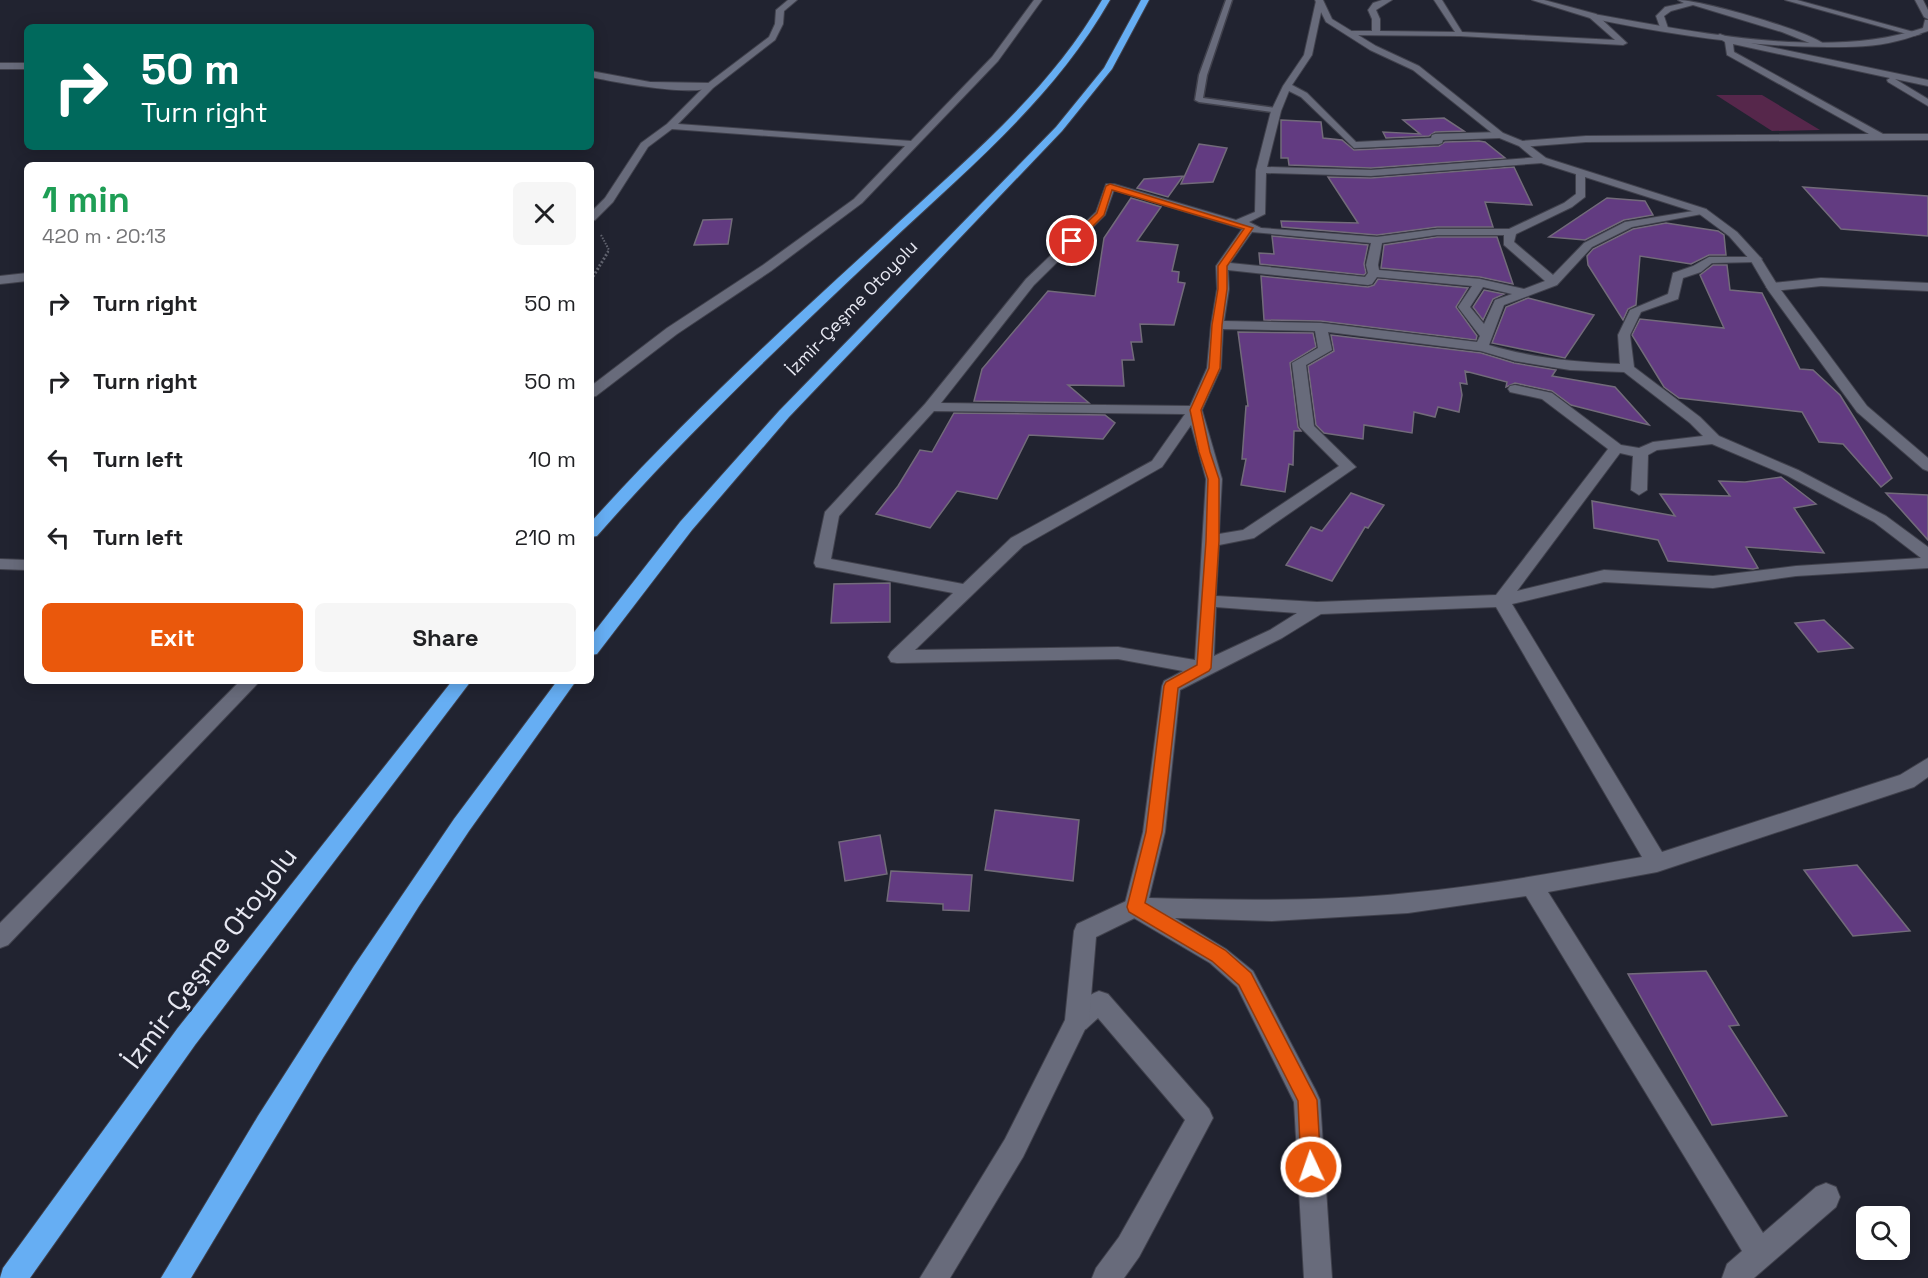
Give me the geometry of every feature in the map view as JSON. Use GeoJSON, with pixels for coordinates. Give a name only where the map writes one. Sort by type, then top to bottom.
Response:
{"type":"FeatureCollection","features":[{"type":"Feature","properties":{"kind":"highway","name":"İzmir-Çeşme Otoyolu"},"geometry":{"type":"LineString","coordinates":[[594,529],[718,398],[1013,122],[1065,62],[1095,20],[1106,0]]}},
{"type":"Feature","properties":{"kind":"highway","name":"İzmir-Çeşme Otoyolu"},"geometry":{"type":"LineString","coordinates":[[594,645],[686,526],[784,414],[1066,122],[1108,69],[1145,0]]}},
{"type":"Feature","properties":{"kind":"highway","name":"İzmir-Çeşme Otoyolu"},"geometry":{"type":"LineString","coordinates":[[13,1278],[186,1037],[460,684]]}},
{"type":"Feature","properties":{"kind":"highway"},"geometry":{"type":"LineString","coordinates":[[175,1278],[306,1060],[410,899],[565,684]]}},
{"type":"Feature","properties":{"kind":"street"},"geometry":{"type":"LineString","coordinates":[[594,216],[609,201],[644,145],[669,126],[710,86],[772,38],[779,24],[780,10],[793,0]]}},
{"type":"Feature","properties":{"kind":"street"},"geometry":{"type":"LineString","coordinates":[[594,391],[672,332],[767,268],[858,201],[994,59],[1038,0]]}},
{"type":"Feature","properties":{"kind":"street"},"geometry":{"type":"LineString","coordinates":[[1376,33],[1376,19],[1372,10],[1388,0]]}},
{"type":"Feature","properties":{"kind":"street"},"geometry":{"type":"LineString","coordinates":[[1438,0],[1460,34]]}},
{"type":"Feature","properties":{"kind":"street"},"geometry":{"type":"LineString","coordinates":[[1536,0],[1593,16],[1664,28],[1720,36],[1820,44],[1857,44],[1917,34],[1926,29],[1928,19],[1919,0]]}},
{"type":"Feature","properties":{"kind":"street"},"geometry":{"type":"LineString","coordinates":[[1682,0],[1785,30],[1820,44]]}},
{"type":"Feature","properties":{"kind":"street"},"geometry":{"type":"LineString","coordinates":[[1789,0],[1917,34]]}},
{"type":"Feature","properties":{"kind":"street"},"geometry":{"type":"LineString","coordinates":[[1319,2],[1329,21],[1372,48],[1416,68],[1500,135],[1522,144],[1542,160],[1701,211],[1733,234],[1756,259],[1772,287],[1862,409],[1928,466]]}},
{"type":"Feature","properties":{"kind":"street"},"geometry":{"type":"LineString","coordinates":[[1249,228],[1241,221],[1260,214],[1262,170],[1276,111],[1287,86],[1308,55],[1319,2]]}},
{"type":"Feature","properties":{"kind":"street"},"geometry":{"type":"LineString","coordinates":[[1664,28],[1660,16],[1668,9],[1694,3]]}},
{"type":"Feature","properties":{"kind":"street"},"geometry":{"type":"LineString","coordinates":[[1350,33],[1460,34],[1623,43],[1593,16]]}},
{"type":"Feature","properties":{"kind":"street"},"geometry":{"type":"LineString","coordinates":[[1720,36],[1729,42],[1928,83]]}},
{"type":"Feature","properties":{"kind":"street"},"geometry":{"type":"LineString","coordinates":[[1729,42],[1730,53],[1887,137],[1919,147]]}},
{"type":"Feature","properties":{"kind":"street"},"geometry":{"type":"LineString","coordinates":[[0,66],[24,66]]}},
{"type":"Feature","properties":{"kind":"street"},"geometry":{"type":"LineString","coordinates":[[594,75],[614,80],[688,87],[710,86]]}},
{"type":"Feature","properties":{"kind":"street"},"geometry":{"type":"LineString","coordinates":[[1883,75],[1928,103]]}},
{"type":"Feature","properties":{"kind":"street"},"geometry":{"type":"LineString","coordinates":[[1287,86],[1304,94],[1354,145],[1439,141],[1435,137],[1500,135]]}},
{"type":"Feature","properties":{"kind":"street"},"geometry":{"type":"LineString","coordinates":[[688,87],[699,96]]}},
{"type":"Feature","properties":{"kind":"street"},"geometry":{"type":"LineString","coordinates":[[669,126],[913,144]]}},
{"type":"Feature","properties":{"kind":"street"},"geometry":{"type":"LineString","coordinates":[[1522,144],[1586,139],[1928,137]]}},
{"type":"Feature","properties":{"kind":"street"},"geometry":{"type":"LineString","coordinates":[[1262,170],[1371,173],[1542,160]]}},
{"type":"Feature","properties":{"kind":"street"},"geometry":{"type":"LineString","coordinates":[[967,590],[822,563],[831,515],[930,406],[1030,282],[1101,213],[1110,186],[1249,228],[1287,234],[1377,240],[1437,232],[1511,232],[1568,205],[1581,195],[1581,174]]}},
{"type":"Feature","properties":{"kind":"street"},"geometry":{"type":"LineString","coordinates":[[1484,341],[1499,303],[1553,282],[1588,245],[1629,224],[1701,211]]}},
{"type":"Feature","properties":{"kind":"street"},"geometry":{"type":"LineString","coordinates":[[1204,668],[1118,653],[897,657],[1017,542],[1157,464],[1196,410],[1215,368],[1222,266],[1249,228]]}},
{"type":"Feature","properties":{"kind":"street"},"geometry":{"type":"LineString","coordinates":[[1511,232],[1509,243],[1553,282]]}},
{"type":"Feature","properties":{"kind":"street"},"geometry":{"type":"LineString","coordinates":[[1374,273],[1372,265],[1377,240]]}},
{"type":"Feature","properties":{"kind":"street"},"geometry":{"type":"LineString","coordinates":[[1627,368],[1624,335],[1636,310],[1674,296],[1677,276],[1698,268],[1709,260],[1756,259]]}},
{"type":"Feature","properties":{"kind":"street"},"geometry":{"type":"LineString","coordinates":[[1222,266],[1368,280],[1374,273]]}},
{"type":"Feature","properties":{"kind":"street"},"geometry":{"type":"LineString","coordinates":[[1374,273],[1480,283],[1525,293]]}},
{"type":"Feature","properties":{"kind":"street"},"geometry":{"type":"LineString","coordinates":[[0,280],[24,277]]}},
{"type":"Feature","properties":{"kind":"street"},"geometry":{"type":"LineString","coordinates":[[1772,287],[1821,282],[1928,287]]}},
{"type":"Feature","properties":{"kind":"street"},"geometry":{"type":"LineString","coordinates":[[1480,283],[1464,307],[1484,341]]}},
{"type":"Feature","properties":{"kind":"street"},"geometry":{"type":"LineString","coordinates":[[1217,325],[1321,327],[1484,341],[1515,357],[1570,366],[1627,368],[1695,420],[1714,439],[1792,474],[1880,519],[1928,555]]}},
{"type":"Feature","properties":{"kind":"street"},"geometry":{"type":"LineString","coordinates":[[1212,541],[1248,534],[1348,467],[1307,427],[1299,363],[1325,350],[1321,327]]}},
{"type":"Feature","properties":{"kind":"street"},"geometry":{"type":"LineString","coordinates":[[1515,389],[1547,396],[1616,448],[1641,453],[1653,446],[1714,439]]}},
{"type":"Feature","properties":{"kind":"street"},"geometry":{"type":"LineString","coordinates":[[930,406],[1196,410]]}},
{"type":"Feature","properties":{"kind":"street"},"geometry":{"type":"LineString","coordinates":[[1196,410],[1204,452],[1214,479],[1204,668]]}},
{"type":"Feature","properties":{"kind":"street"},"geometry":{"type":"LineString","coordinates":[[1502,602],[1616,448]]}},
{"type":"Feature","properties":{"kind":"street"},"geometry":{"type":"LineString","coordinates":[[1639,490],[1641,453]]}},
{"type":"Feature","properties":{"kind":"street"},"geometry":{"type":"LineString","coordinates":[[1207,601],[1317,608],[1502,602],[1604,576],[1713,582],[1796,572],[1928,562]]}},
{"type":"Feature","properties":{"kind":"street"},"geometry":{"type":"LineString","coordinates":[[0,564],[24,566]]}},
{"type":"Feature","properties":{"kind":"street"},"geometry":{"type":"LineString","coordinates":[[1502,602],[1658,863]]}},
{"type":"Feature","properties":{"kind":"street"},"geometry":{"type":"LineString","coordinates":[[1135,907],[1154,832],[1171,686],[1275,634],[1317,608]]}},
{"type":"Feature","properties":{"kind":"street"},"geometry":{"type":"LineString","coordinates":[[0,938],[248,684]]}},
{"type":"Feature","properties":{"kind":"street"},"geometry":{"type":"LineString","coordinates":[[934,1278],[1014,1148],[1077,1021],[1086,931],[1135,907],[1272,911],[1408,903],[1532,886],[1658,863],[1907,781],[1928,766]]}},
{"type":"Feature","properties":{"kind":"street"},"geometry":{"type":"LineString","coordinates":[[1532,886],[1760,1253]]}},
{"type":"Feature","properties":{"kind":"street"},"geometry":{"type":"LineString","coordinates":[[1135,907],[1218,956],[1245,979],[1307,1100],[1318,1278]]}},
{"type":"Feature","properties":{"kind":"street"},"geometry":{"type":"LineString","coordinates":[[1077,1021],[1099,1002],[1200,1118],[1129,1247],[1106,1278]]}},
{"type":"Feature","properties":{"kind":"street"},"geometry":{"type":"LineString","coordinates":[[1736,1278],[1737,1274],[1760,1253],[1826,1197]]}},
{"type":"Feature","properties":{"kind":"lane"},"geometry":{"type":"LineString","coordinates":[[1229,0],[1220,32],[1200,82],[1199,100],[1245,109],[1276,111]]}},
{"type":"Feature","properties":{"kind":"path"},"geometry":{"type":"LineString","coordinates":[[594,222],[609,250],[594,275]]}},
{"type":"Feature","properties":{"kind":"shaded area"},"geometry":{"type":"Polygon","coordinates":[[[1716,95],[1762,95],[1820,130],[1772,131],[1716,95]]]}},
{"type":"Feature","properties":{"kind":"building"},"geometry":{"type":"Polygon","coordinates":[[[1444,118],[1464,131],[1435,132],[1429,136],[1386,138],[1383,132],[1420,134],[1403,120],[1444,118]]]}},
{"type":"Feature","properties":{"kind":"building"},"geometry":{"type":"Polygon","coordinates":[[[1281,120],[1321,122],[1323,138],[1342,140],[1354,150],[1439,146],[1445,142],[1479,141],[1485,142],[1505,158],[1371,168],[1289,165],[1288,158],[1281,158],[1281,120]]]}},
{"type":"Feature","properties":{"kind":"building"},"geometry":{"type":"Polygon","coordinates":[[[1199,144],[1227,148],[1213,182],[1181,184],[1199,144]]]}},
{"type":"Feature","properties":{"kind":"building"},"geometry":{"type":"Polygon","coordinates":[[[1514,167],[1532,205],[1485,202],[1493,227],[1437,227],[1377,235],[1282,227],[1281,221],[1358,223],[1328,177],[1371,178],[1514,167]]]}},
{"type":"Feature","properties":{"kind":"building"},"geometry":{"type":"Polygon","coordinates":[[[1183,176],[1168,197],[1137,188],[1144,179],[1183,176]]]}},
{"type":"Feature","properties":{"kind":"building"},"geometry":{"type":"Polygon","coordinates":[[[1803,187],[1928,196],[1928,236],[1841,229],[1803,187]]]}},
{"type":"Feature","properties":{"kind":"building"},"geometry":{"type":"Polygon","coordinates":[[[1131,198],[1161,207],[1137,241],[1178,245],[1172,271],[1179,272],[1178,282],[1185,283],[1174,325],[1140,324],[1142,342],[1131,342],[1134,360],[1122,360],[1124,386],[1068,385],[1089,403],[974,401],[982,369],[1048,291],[1095,296],[1104,238],[1131,198]]]}},
{"type":"Feature","properties":{"kind":"building"},"geometry":{"type":"Polygon","coordinates":[[[1607,198],[1645,201],[1653,215],[1624,220],[1585,240],[1549,237],[1607,198]]]}},
{"type":"Feature","properties":{"kind":"building"},"geometry":{"type":"Polygon","coordinates":[[[732,219],[728,244],[694,245],[703,220],[732,219]]]}},
{"type":"Feature","properties":{"kind":"building"},"geometry":{"type":"Polygon","coordinates":[[[1666,223],[1718,231],[1724,235],[1726,255],[1709,255],[1691,264],[1640,256],[1636,305],[1628,309],[1623,320],[1588,265],[1587,256],[1593,249],[1633,229],[1666,223]]]}},
{"type":"Feature","properties":{"kind":"building"},"geometry":{"type":"Polygon","coordinates":[[[1272,236],[1368,245],[1364,264],[1366,273],[1364,275],[1260,264],[1259,253],[1274,254],[1272,236]]]}},
{"type":"Feature","properties":{"kind":"building"},"geometry":{"type":"Polygon","coordinates":[[[1437,237],[1497,237],[1513,284],[1480,277],[1381,268],[1384,245],[1437,237]]]}},
{"type":"Feature","properties":{"kind":"building"},"geometry":{"type":"Polygon","coordinates":[[[1713,265],[1727,265],[1730,290],[1762,293],[1800,369],[1813,370],[1840,395],[1892,478],[1881,487],[1843,444],[1819,442],[1802,412],[1679,398],[1664,387],[1632,335],[1640,319],[1724,328],[1700,275],[1713,265]]]}},
{"type":"Feature","properties":{"kind":"building"},"geometry":{"type":"Polygon","coordinates":[[[1261,276],[1368,287],[1374,285],[1378,279],[1468,288],[1456,307],[1477,336],[1476,340],[1321,321],[1264,320],[1261,276]]]}},
{"type":"Feature","properties":{"kind":"building"},"geometry":{"type":"Polygon","coordinates":[[[1484,290],[1504,294],[1493,299],[1483,320],[1473,307],[1484,290]]]}},
{"type":"Feature","properties":{"kind":"building"},"geometry":{"type":"Polygon","coordinates":[[[1528,298],[1594,315],[1565,358],[1492,343],[1506,307],[1528,298]]]}},
{"type":"Feature","properties":{"kind":"building"},"geometry":{"type":"Polygon","coordinates":[[[1238,332],[1313,333],[1316,347],[1290,363],[1298,427],[1301,431],[1294,431],[1293,465],[1289,464],[1285,492],[1241,485],[1246,459],[1242,459],[1246,406],[1248,406],[1238,332]]]}},
{"type":"Feature","properties":{"kind":"building"},"geometry":{"type":"Polygon","coordinates":[[[1331,335],[1481,353],[1514,363],[1556,370],[1552,376],[1615,387],[1649,425],[1571,405],[1552,391],[1515,383],[1506,387],[1507,382],[1465,371],[1467,384],[1460,383],[1462,395],[1459,412],[1438,407],[1435,417],[1414,412],[1412,433],[1364,425],[1363,439],[1324,433],[1316,425],[1308,366],[1334,351],[1331,335]]]}},
{"type":"Feature","properties":{"kind":"building"},"geometry":{"type":"Polygon","coordinates":[[[954,413],[1105,415],[1115,423],[1103,439],[1029,435],[997,499],[957,491],[930,528],[876,514],[898,486],[920,450],[932,452],[954,413]]]}},
{"type":"Feature","properties":{"kind":"building"},"geometry":{"type":"Polygon","coordinates":[[[1781,477],[1816,504],[1794,508],[1824,553],[1746,547],[1758,568],[1753,569],[1668,561],[1658,540],[1594,528],[1592,501],[1675,516],[1660,494],[1730,496],[1719,481],[1745,482],[1781,477]]]}},
{"type":"Feature","properties":{"kind":"building"},"geometry":{"type":"Polygon","coordinates":[[[1351,493],[1384,505],[1368,528],[1365,527],[1332,581],[1286,565],[1311,527],[1322,531],[1351,493]]]}},
{"type":"Feature","properties":{"kind":"building"},"geometry":{"type":"Polygon","coordinates":[[[1886,493],[1928,495],[1928,540],[1886,493]]]}},
{"type":"Feature","properties":{"kind":"building"},"geometry":{"type":"Polygon","coordinates":[[[890,583],[890,622],[831,623],[834,584],[890,583]]]}},
{"type":"Feature","properties":{"kind":"building"},"geometry":{"type":"Polygon","coordinates":[[[1824,620],[1853,648],[1818,652],[1795,623],[1824,620]]]}},
{"type":"Feature","properties":{"kind":"building"},"geometry":{"type":"Polygon","coordinates":[[[995,810],[1079,820],[1073,881],[985,870],[995,810]]]}},
{"type":"Feature","properties":{"kind":"building"},"geometry":{"type":"Polygon","coordinates":[[[880,835],[887,874],[845,881],[839,842],[880,835]]]}},
{"type":"Feature","properties":{"kind":"building"},"geometry":{"type":"Polygon","coordinates":[[[1857,865],[1910,931],[1853,936],[1804,870],[1857,865]]]}},
{"type":"Feature","properties":{"kind":"building"},"geometry":{"type":"Polygon","coordinates":[[[891,871],[972,875],[969,911],[943,910],[943,904],[887,901],[891,871]]]}},
{"type":"Feature","properties":{"kind":"building"},"geometry":{"type":"Polygon","coordinates":[[[1706,971],[1739,1025],[1729,1026],[1787,1116],[1712,1125],[1628,974],[1706,971]]]}},
{"type":"Feature","properties":{"kind":"route"},"geometry":{"type":"LineString","coordinates":[[1072,241],[1101,213],[1110,186],[1249,228],[1222,266],[1215,368],[1196,410],[1204,452],[1214,479],[1204,668],[1171,686],[1154,832],[1135,907],[1218,956],[1245,979],[1307,1100],[1311,1167]]}}]}
